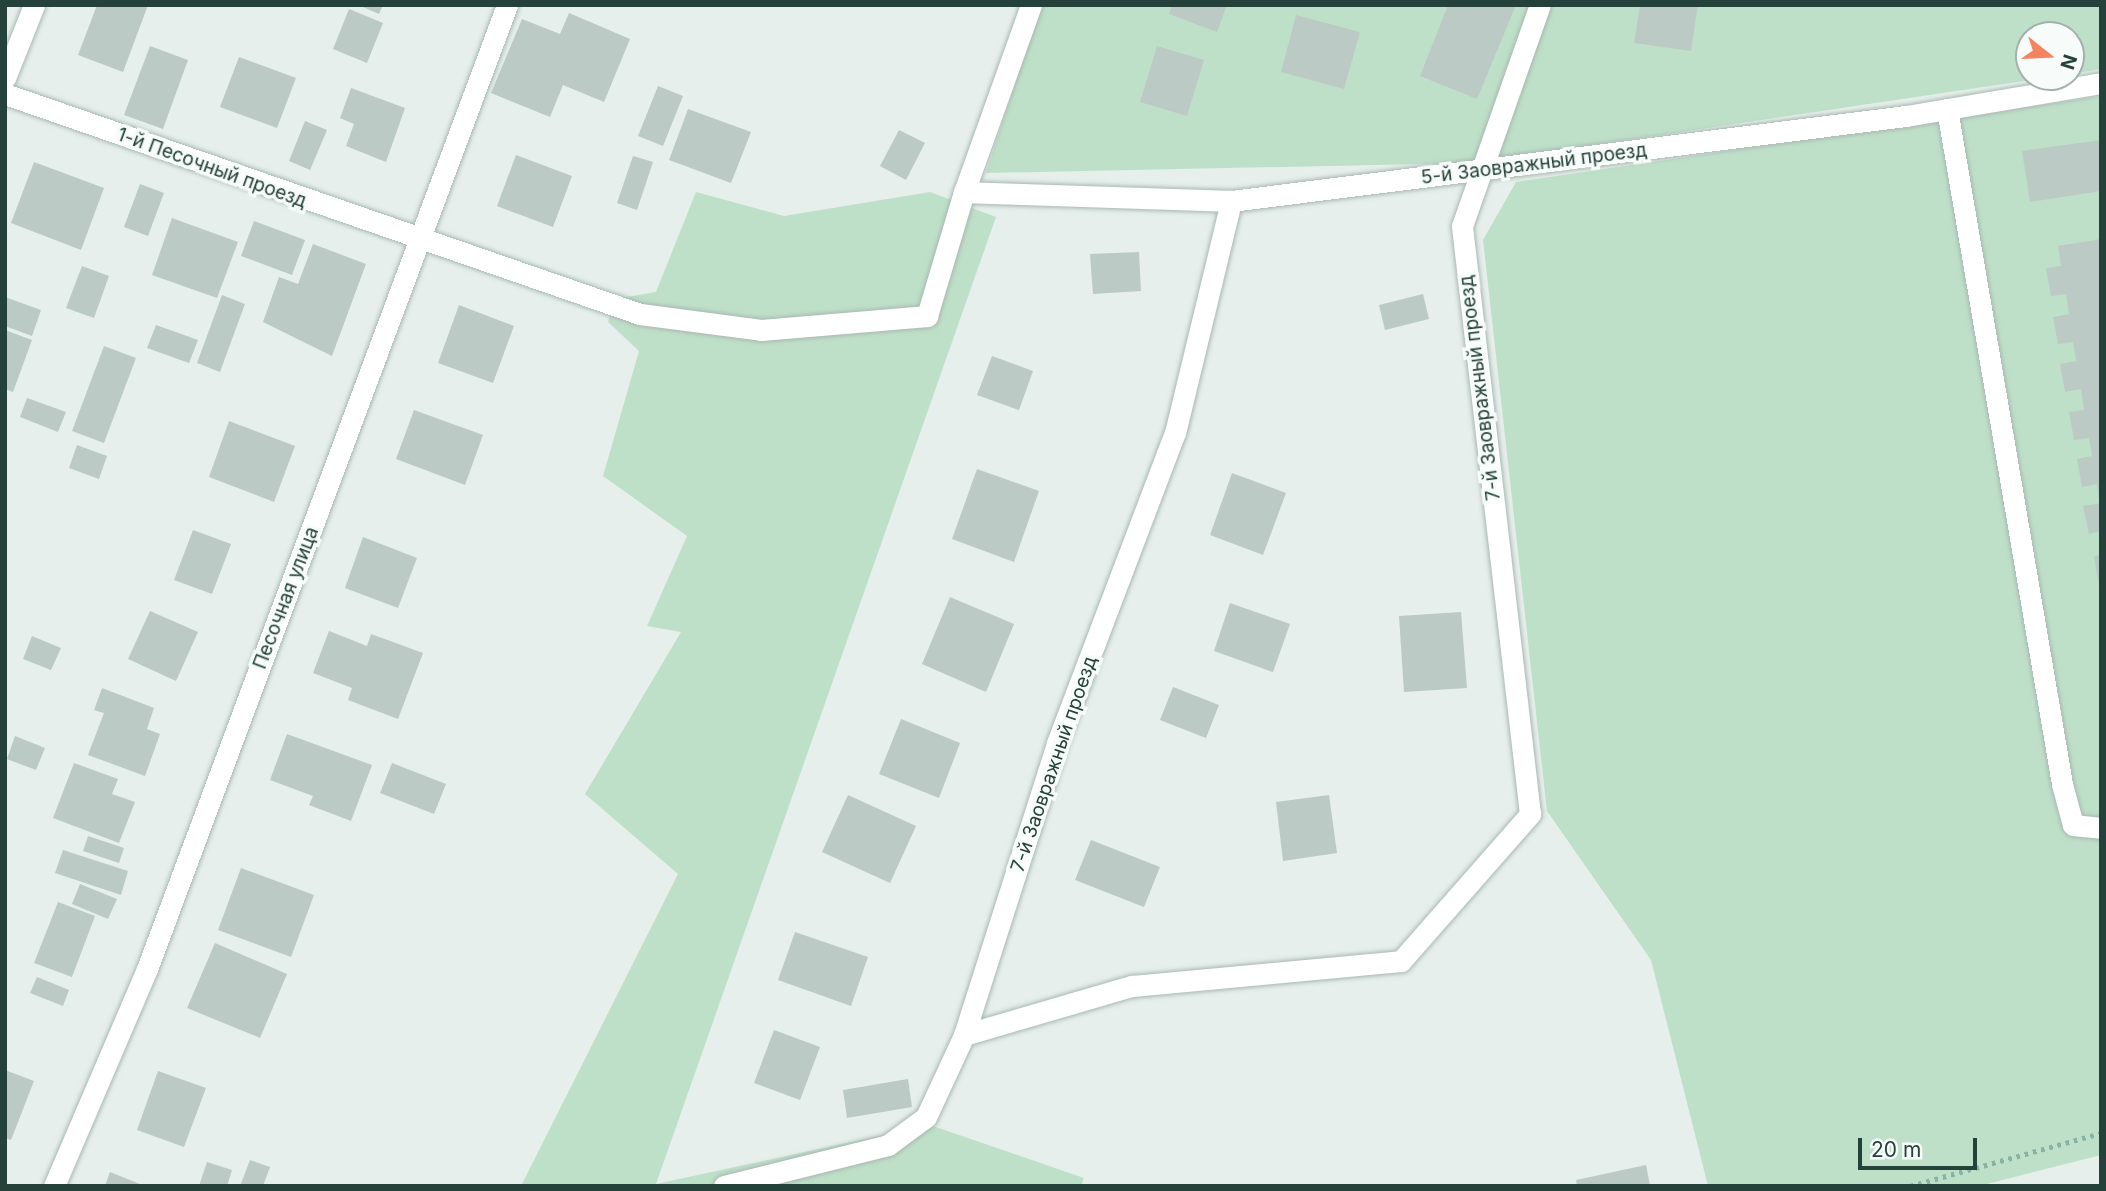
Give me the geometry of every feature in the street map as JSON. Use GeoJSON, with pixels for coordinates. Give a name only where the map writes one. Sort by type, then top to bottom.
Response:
{"type":"FeatureCollection","features":[{"type":"Feature","properties":{"kind":"street"},"geometry":{"type":"LineString","coordinates":[[5,78],[34,5]]}},
{"type":"Feature","properties":{"kind":"street","name":"Песочная улица"},"geometry":{"type":"LineString","coordinates":[[54,1186],[147,969],[508,5]]}},
{"type":"Feature","properties":{"kind":"street"},"geometry":{"type":"LineString","coordinates":[[964,192],[1031,5]]}},
{"type":"Feature","properties":{"kind":"street","name":"7-й Заовражный проезд"},"geometry":{"type":"LineString","coordinates":[[964,1035],[1132,986],[1401,961],[1530,814],[1462,226],[1477,173],[1540,5]]}},
{"type":"Feature","properties":{"kind":"street","name":"5-й Заовражный проезд"},"geometry":{"type":"LineString","coordinates":[[964,192],[1231,201],[1477,173],[1947,109],[2101,83]]}},
{"type":"Feature","properties":{"kind":"street","name":"1-й Песочный проезд"},"geometry":{"type":"LineString","coordinates":[[5,94],[420,241],[640,314],[761,330],[927,316],[964,192]]}},
{"type":"Feature","properties":{"kind":"street"},"geometry":{"type":"LineString","coordinates":[[1947,109],[2063,784],[2073,825],[2101,828]]}},
{"type":"Feature","properties":{"kind":"street","name":"7-й Заовражный проезд"},"geometry":{"type":"LineString","coordinates":[[724,1186],[888,1145],[926,1117],[964,1035],[1057,743],[1175,433],[1231,201]]}},
{"type":"Feature","properties":{"kind":"path"},"geometry":{"type":"LineString","coordinates":[[1910,1186],[2101,1133]]}},
{"type":"Feature","properties":{"kind":"green space"},"geometry":{"type":"Polygon","coordinates":[[[1041,5],[2101,5],[2101,69],[2085,72],[2085,21],[2015,21],[2015,82],[1472,163],[986,173],[1041,5]]]}},
{"type":"Feature","properties":{"kind":"green space"},"geometry":{"type":"Polygon","coordinates":[[[2101,96],[2101,1155],[1979,1186],[1708,1186],[1651,960],[1547,811],[1483,240],[1516,182],[2101,96]]]}},
{"type":"Feature","properties":{"kind":"green space"},"geometry":{"type":"Polygon","coordinates":[[[696,192],[784,216],[930,192],[996,217],[656,1184],[930,1125],[1084,1178],[1081,1186],[521,1186],[678,874],[585,794],[681,632],[647,626],[687,536],[603,476],[639,351],[608,322],[615,299],[656,292],[696,192]]]}},
{"type":"Feature","properties":{"kind":"building"},"geometry":{"type":"Polygon","coordinates":[[[97,5],[148,5],[123,72],[78,55],[97,5]]]}},
{"type":"Feature","properties":{"kind":"building"},"geometry":{"type":"Polygon","coordinates":[[[358,5],[383,5],[379,14],[358,5]]]}},
{"type":"Feature","properties":{"kind":"building"},"geometry":{"type":"Polygon","coordinates":[[[1172,5],[1227,5],[1217,32],[1169,14],[1172,5]]]}},
{"type":"Feature","properties":{"kind":"building"},"geometry":{"type":"Polygon","coordinates":[[[1448,5],[1516,5],[1477,99],[1420,76],[1448,5]]]}},
{"type":"Feature","properties":{"kind":"building"},"geometry":{"type":"Polygon","coordinates":[[[1640,5],[1698,5],[1691,51],[1634,43],[1640,5]]]}},
{"type":"Feature","properties":{"kind":"building"},"geometry":{"type":"Polygon","coordinates":[[[349,9],[383,23],[367,63],[333,49],[349,9]]]}},
{"type":"Feature","properties":{"kind":"building"},"geometry":{"type":"Polygon","coordinates":[[[569,13],[630,39],[604,102],[563,85],[550,117],[491,93],[522,19],[560,34],[569,13]]]}},
{"type":"Feature","properties":{"kind":"building"},"geometry":{"type":"Polygon","coordinates":[[[1296,15],[1360,32],[1344,89],[1281,72],[1296,15]]]}},
{"type":"Feature","properties":{"kind":"building"},"geometry":{"type":"Polygon","coordinates":[[[150,46],[188,60],[163,129],[124,115],[150,46]]]}},
{"type":"Feature","properties":{"kind":"building"},"geometry":{"type":"Polygon","coordinates":[[[1157,46],[1204,60],[1187,116],[1140,102],[1157,46]]]}},
{"type":"Feature","properties":{"kind":"building"},"geometry":{"type":"Polygon","coordinates":[[[239,57],[296,78],[277,128],[220,107],[239,57]]]}},
{"type":"Feature","properties":{"kind":"building"},"geometry":{"type":"Polygon","coordinates":[[[658,86],[683,96],[663,146],[638,136],[658,86]]]}},
{"type":"Feature","properties":{"kind":"building"},"geometry":{"type":"Polygon","coordinates":[[[351,88],[405,108],[386,162],[346,146],[354,124],[340,118],[351,88]]]}},
{"type":"Feature","properties":{"kind":"building"},"geometry":{"type":"Polygon","coordinates":[[[688,109],[751,132],[731,183],[669,160],[688,109]]]}},
{"type":"Feature","properties":{"kind":"building"},"geometry":{"type":"Polygon","coordinates":[[[305,121],[327,130],[310,170],[289,161],[305,121]]]}},
{"type":"Feature","properties":{"kind":"building"},"geometry":{"type":"Polygon","coordinates":[[[899,130],[925,143],[906,180],[880,166],[899,130]]]}},
{"type":"Feature","properties":{"kind":"building"},"geometry":{"type":"Polygon","coordinates":[[[2101,140],[2101,191],[2030,202],[2022,151],[2101,140]]]}},
{"type":"Feature","properties":{"kind":"building"},"geometry":{"type":"Polygon","coordinates":[[[516,155],[572,176],[553,227],[497,206],[516,155]]]}},
{"type":"Feature","properties":{"kind":"building"},"geometry":{"type":"Polygon","coordinates":[[[633,156],[653,162],[637,210],[617,203],[633,156]]]}},
{"type":"Feature","properties":{"kind":"building"},"geometry":{"type":"Polygon","coordinates":[[[34,162],[104,188],[81,250],[11,223],[34,162]]]}},
{"type":"Feature","properties":{"kind":"building"},"geometry":{"type":"Polygon","coordinates":[[[140,184],[164,193],[148,236],[124,227],[140,184]]]}},
{"type":"Feature","properties":{"kind":"building"},"geometry":{"type":"Polygon","coordinates":[[[172,218],[238,242],[217,298],[152,275],[172,218]]]}},
{"type":"Feature","properties":{"kind":"building"},"geometry":{"type":"Polygon","coordinates":[[[254,221],[305,240],[292,275],[241,256],[254,221]]]}},
{"type":"Feature","properties":{"kind":"building"},"geometry":{"type":"Polygon","coordinates":[[[2101,239],[2099,500],[2097,484],[2082,487],[2077,459],[2092,456],[2089,438],[2074,440],[2069,412],[2084,410],[2081,389],[2065,392],[2060,364],[2076,361],[2073,342],[2058,344],[2053,317],[2069,314],[2066,294],[2051,296],[2046,268],[2061,266],[2058,246],[2101,239]]]}},
{"type":"Feature","properties":{"kind":"building"},"geometry":{"type":"Polygon","coordinates":[[[313,244],[366,264],[332,356],[263,322],[279,277],[298,284],[313,244]]]}},
{"type":"Feature","properties":{"kind":"building"},"geometry":{"type":"Polygon","coordinates":[[[1139,252],[1141,291],[1093,294],[1090,254],[1139,252]]]}},
{"type":"Feature","properties":{"kind":"building"},"geometry":{"type":"Polygon","coordinates":[[[82,266],[109,276],[94,318],[66,308],[82,266]]]}},
{"type":"Feature","properties":{"kind":"building"},"geometry":{"type":"Polygon","coordinates":[[[1423,294],[1429,319],[1385,330],[1379,305],[1423,294]]]}},
{"type":"Feature","properties":{"kind":"building"},"geometry":{"type":"Polygon","coordinates":[[[222,295],[245,304],[220,372],[197,363],[222,295]]]}},
{"type":"Feature","properties":{"kind":"building"},"geometry":{"type":"Polygon","coordinates":[[[5,297],[41,310],[32,336],[5,326],[5,297]]]}},
{"type":"Feature","properties":{"kind":"building"},"geometry":{"type":"Polygon","coordinates":[[[459,305],[514,326],[493,383],[438,363],[459,305]]]}},
{"type":"Feature","properties":{"kind":"building"},"geometry":{"type":"Polygon","coordinates":[[[156,325],[198,340],[189,363],[147,348],[156,325]]]}},
{"type":"Feature","properties":{"kind":"building"},"geometry":{"type":"Polygon","coordinates":[[[5,330],[32,340],[13,392],[5,389],[5,330]]]}},
{"type":"Feature","properties":{"kind":"building"},"geometry":{"type":"Polygon","coordinates":[[[104,346],[136,358],[104,443],[72,431],[104,346]]]}},
{"type":"Feature","properties":{"kind":"building"},"geometry":{"type":"Polygon","coordinates":[[[992,356],[1033,371],[1019,410],[977,395],[992,356]]]}},
{"type":"Feature","properties":{"kind":"building"},"geometry":{"type":"Polygon","coordinates":[[[27,398],[66,412],[58,432],[20,417],[27,398]]]}},
{"type":"Feature","properties":{"kind":"building"},"geometry":{"type":"Polygon","coordinates":[[[414,410],[483,435],[465,485],[396,459],[414,410]]]}},
{"type":"Feature","properties":{"kind":"building"},"geometry":{"type":"Polygon","coordinates":[[[229,421],[295,446],[274,502],[209,477],[229,421]]]}},
{"type":"Feature","properties":{"kind":"building"},"geometry":{"type":"Polygon","coordinates":[[[77,445],[107,456],[99,479],[69,468],[77,445]]]}},
{"type":"Feature","properties":{"kind":"building"},"geometry":{"type":"Polygon","coordinates":[[[977,469],[1039,491],[1014,562],[952,539],[977,469]]]}},
{"type":"Feature","properties":{"kind":"building"},"geometry":{"type":"Polygon","coordinates":[[[1232,473],[1286,493],[1263,555],[1210,535],[1232,473]]]}},
{"type":"Feature","properties":{"kind":"building"},"geometry":{"type":"Polygon","coordinates":[[[2101,503],[2101,531],[2089,534],[2083,506],[2101,503]]]}},
{"type":"Feature","properties":{"kind":"building"},"geometry":{"type":"Polygon","coordinates":[[[193,530],[231,544],[212,594],[174,580],[193,530]]]}},
{"type":"Feature","properties":{"kind":"building"},"geometry":{"type":"Polygon","coordinates":[[[363,537],[417,558],[398,608],[345,588],[363,537]]]}},
{"type":"Feature","properties":{"kind":"building"},"geometry":{"type":"Polygon","coordinates":[[[2101,555],[2101,586],[2099,586],[2094,556],[2101,555]]]}},
{"type":"Feature","properties":{"kind":"building"},"geometry":{"type":"Polygon","coordinates":[[[950,597],[1014,624],[986,692],[922,664],[950,597]]]}},
{"type":"Feature","properties":{"kind":"building"},"geometry":{"type":"Polygon","coordinates":[[[1230,603],[1290,624],[1273,672],[1214,651],[1230,603]]]}},
{"type":"Feature","properties":{"kind":"building"},"geometry":{"type":"Polygon","coordinates":[[[150,611],[198,632],[176,681],[128,659],[150,611]]]}},
{"type":"Feature","properties":{"kind":"building"},"geometry":{"type":"Polygon","coordinates":[[[1461,612],[1467,688],[1404,692],[1399,616],[1461,612]]]}},
{"type":"Feature","properties":{"kind":"building"},"geometry":{"type":"Polygon","coordinates":[[[329,631],[367,646],[371,634],[423,653],[398,719],[348,700],[352,688],[313,673],[329,631]]]}},
{"type":"Feature","properties":{"kind":"building"},"geometry":{"type":"Polygon","coordinates":[[[32,636],[61,648],[51,670],[23,659],[32,636]]]}},
{"type":"Feature","properties":{"kind":"building"},"geometry":{"type":"Polygon","coordinates":[[[1173,687],[1219,705],[1206,738],[1160,720],[1173,687]]]}},
{"type":"Feature","properties":{"kind":"building"},"geometry":{"type":"Polygon","coordinates":[[[102,688],[154,708],[147,729],[160,734],[145,776],[88,755],[104,713],[94,710],[102,688]]]}},
{"type":"Feature","properties":{"kind":"building"},"geometry":{"type":"Polygon","coordinates":[[[901,719],[960,743],[939,798],[879,774],[901,719]]]}},
{"type":"Feature","properties":{"kind":"building"},"geometry":{"type":"Polygon","coordinates":[[[287,734],[372,765],[351,821],[309,805],[313,796],[270,780],[287,734]]]}},
{"type":"Feature","properties":{"kind":"building"},"geometry":{"type":"Polygon","coordinates":[[[15,736],[45,748],[36,770],[7,759],[15,736]]]}},
{"type":"Feature","properties":{"kind":"building"},"geometry":{"type":"Polygon","coordinates":[[[74,763],[118,779],[112,794],[135,802],[119,843],[53,818],[74,763]]]}},
{"type":"Feature","properties":{"kind":"building"},"geometry":{"type":"Polygon","coordinates":[[[392,763],[446,784],[434,814],[380,793],[392,763]]]}},
{"type":"Feature","properties":{"kind":"building"},"geometry":{"type":"Polygon","coordinates":[[[848,795],[916,826],[890,883],[822,852],[848,795]]]}},
{"type":"Feature","properties":{"kind":"building"},"geometry":{"type":"Polygon","coordinates":[[[1329,795],[1337,853],[1283,861],[1276,802],[1329,795]]]}},
{"type":"Feature","properties":{"kind":"building"},"geometry":{"type":"Polygon","coordinates":[[[88,836],[124,848],[119,863],[83,851],[88,836]]]}},
{"type":"Feature","properties":{"kind":"building"},"geometry":{"type":"Polygon","coordinates":[[[1091,840],[1160,867],[1144,907],[1075,880],[1091,840]]]}},
{"type":"Feature","properties":{"kind":"building"},"geometry":{"type":"Polygon","coordinates":[[[63,850],[128,871],[121,895],[55,873],[63,850]]]}},
{"type":"Feature","properties":{"kind":"building"},"geometry":{"type":"Polygon","coordinates":[[[241,868],[314,895],[291,957],[218,930],[241,868]]]}},
{"type":"Feature","properties":{"kind":"building"},"geometry":{"type":"Polygon","coordinates":[[[80,884],[117,899],[108,919],[72,904],[80,884]]]}},
{"type":"Feature","properties":{"kind":"building"},"geometry":{"type":"Polygon","coordinates":[[[58,902],[95,916],[72,977],[34,963],[58,902]]]}},
{"type":"Feature","properties":{"kind":"building"},"geometry":{"type":"Polygon","coordinates":[[[795,932],[868,957],[851,1006],[778,980],[795,932]]]}},
{"type":"Feature","properties":{"kind":"building"},"geometry":{"type":"Polygon","coordinates":[[[215,943],[287,974],[260,1038],[187,1008],[215,943]]]}},
{"type":"Feature","properties":{"kind":"building"},"geometry":{"type":"Polygon","coordinates":[[[37,977],[69,990],[63,1006],[30,993],[37,977]]]}},
{"type":"Feature","properties":{"kind":"building"},"geometry":{"type":"Polygon","coordinates":[[[774,1030],[820,1047],[800,1100],[754,1083],[774,1030]]]}},
{"type":"Feature","properties":{"kind":"building"},"geometry":{"type":"Polygon","coordinates":[[[5,1070],[34,1081],[11,1140],[5,1138],[5,1070]]]}},
{"type":"Feature","properties":{"kind":"building"},"geometry":{"type":"Polygon","coordinates":[[[158,1071],[206,1088],[184,1147],[137,1130],[158,1071]]]}},
{"type":"Feature","properties":{"kind":"building"},"geometry":{"type":"Polygon","coordinates":[[[908,1079],[912,1107],[847,1118],[843,1090],[908,1079]]]}},
{"type":"Feature","properties":{"kind":"building"},"geometry":{"type":"Polygon","coordinates":[[[250,1160],[270,1167],[263,1186],[240,1186],[250,1160]]]}},
{"type":"Feature","properties":{"kind":"building"},"geometry":{"type":"Polygon","coordinates":[[[207,1162],[232,1170],[227,1186],[199,1186],[207,1162]]]}},
{"type":"Feature","properties":{"kind":"building"},"geometry":{"type":"Polygon","coordinates":[[[1646,1165],[1650,1186],[1577,1186],[1576,1180],[1646,1165]]]}},
{"type":"Feature","properties":{"kind":"building"},"geometry":{"type":"Polygon","coordinates":[[[110,1172],[145,1186],[105,1186],[110,1172]]]}}]}
